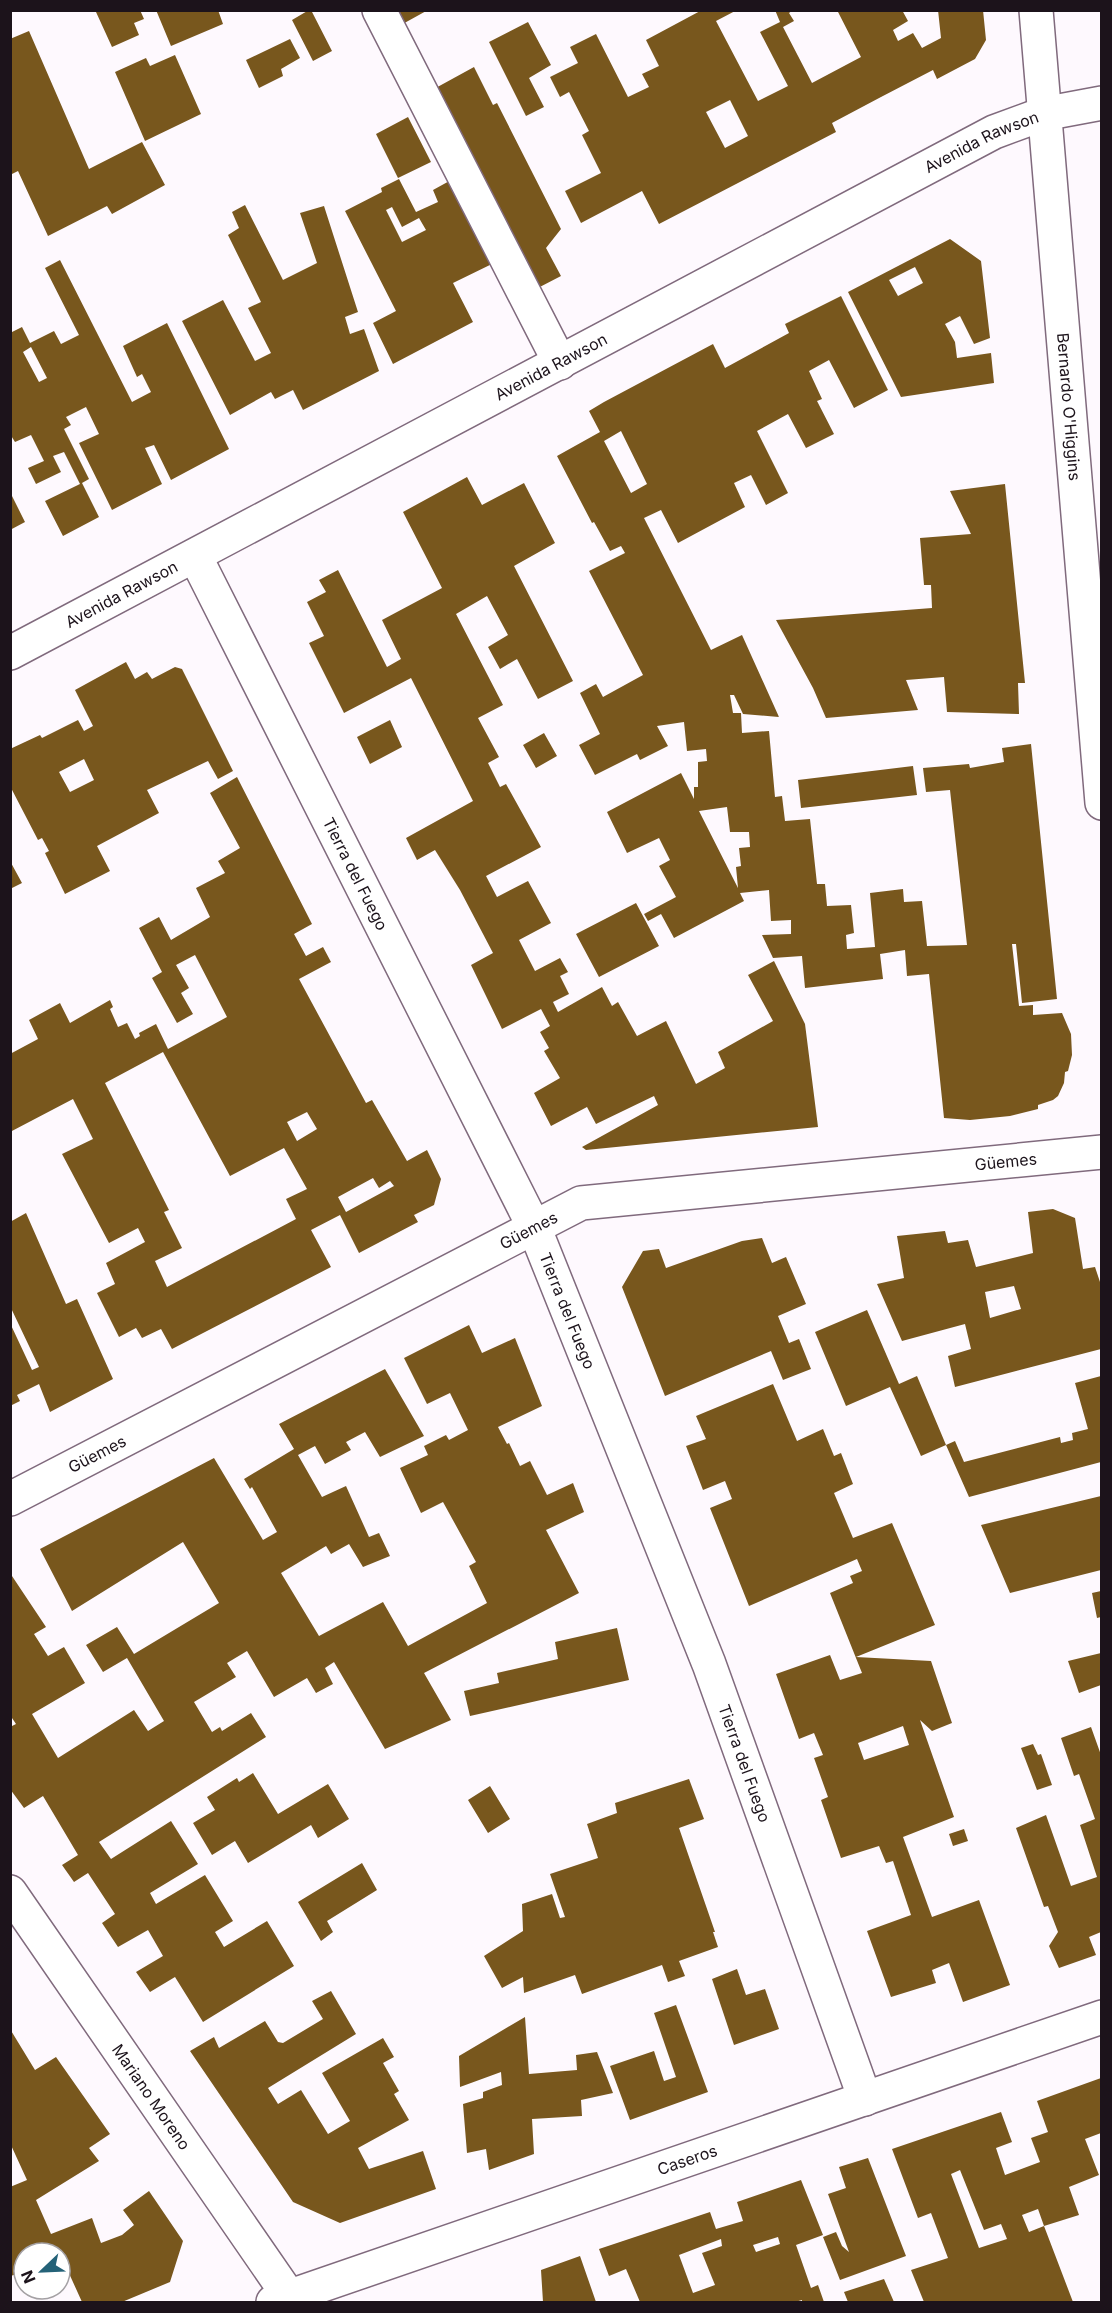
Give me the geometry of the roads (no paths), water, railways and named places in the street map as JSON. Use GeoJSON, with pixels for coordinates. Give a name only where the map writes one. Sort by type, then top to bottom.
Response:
{"type":"FeatureCollection","features":[{"type":"Feature","properties":{"kind":"street"},"geometry":{"type":"LineString","coordinates":[[379,10],[560,363]]}},
{"type":"Feature","properties":{"kind":"street","name":"Bernardo O'Higgins"},"geometry":{"type":"LineString","coordinates":[[1035,10],[1101,802]]}},
{"type":"Feature","properties":{"kind":"street","name":"Avenida Rawson"},"geometry":{"type":"LineString","coordinates":[[10,653],[994,132],[1043,114],[1101,103]]}},
{"type":"Feature","properties":{"kind":"street","name":"Tierra del Fuego"},"geometry":{"type":"LineString","coordinates":[[195,556],[534,1227],[709,1664],[865,2099]]}},
{"type":"Feature","properties":{"kind":"street","name":"Güemes"},"geometry":{"type":"LineString","coordinates":[[10,1499],[581,1203],[1101,1152]]}},
{"type":"Feature","properties":{"kind":"street","name":"Mariano Moreno"},"geometry":{"type":"LineString","coordinates":[[10,1892],[285,2301]]}},
{"type":"Feature","properties":{"kind":"street","name":"Caseros"},"geometry":{"type":"LineString","coordinates":[[285,2301],[1101,2017]]}}]}
